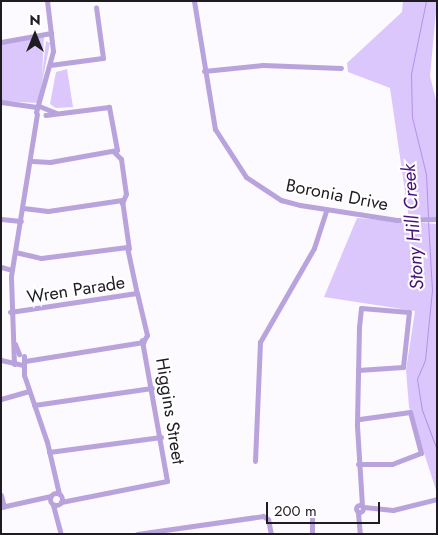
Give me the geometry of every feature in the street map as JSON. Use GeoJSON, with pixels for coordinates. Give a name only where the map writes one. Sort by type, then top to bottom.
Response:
{"type":"FeatureCollection","features":[{"type":"Feature","properties":{"kind":"street"},"geometry":{"type":"LineString","coordinates":[[47,1],[52,35],[46,107],[45,115],[38,130],[14,253],[10,312],[14,341],[49,452],[53,482],[52,504],[58,516],[61,534]]}},
{"type":"Feature","properties":{"kind":"street","name":"Boronia Drive"},"geometry":{"type":"LineString","coordinates":[[194,1],[215,129],[234,164],[281,200],[326,210],[419,221],[435,220]]}},
{"type":"Feature","properties":{"kind":"street"},"geometry":{"type":"LineString","coordinates":[[51,64],[62,65],[93,61],[101,56],[102,48],[96,7]]}},
{"type":"Feature","properties":{"kind":"street"},"geometry":{"type":"LineString","coordinates":[[1,42],[52,35]]}},
{"type":"Feature","properties":{"kind":"street"},"geometry":{"type":"LineString","coordinates":[[204,71],[263,65],[340,68]]}},
{"type":"Feature","properties":{"kind":"street"},"geometry":{"type":"LineString","coordinates":[[38,130],[37,110],[46,91]]}},
{"type":"Feature","properties":{"kind":"street"},"geometry":{"type":"LineString","coordinates":[[2,103],[24,106],[45,115],[99,108],[109,110],[112,116],[116,143],[114,152]]}},
{"type":"Feature","properties":{"kind":"street"},"geometry":{"type":"LineString","coordinates":[[37,110],[46,107],[62,114]]}},
{"type":"Feature","properties":{"kind":"street"},"geometry":{"type":"LineString","coordinates":[[32,160],[44,162],[114,152]]}},
{"type":"Feature","properties":{"kind":"street"},"geometry":{"type":"LineString","coordinates":[[14,253],[28,256],[128,248],[130,238],[123,202],[120,159],[114,152]]}},
{"type":"Feature","properties":{"kind":"street"},"geometry":{"type":"LineString","coordinates":[[23,206],[36,209],[114,201],[123,202]]}},
{"type":"Feature","properties":{"kind":"street"},"geometry":{"type":"LineString","coordinates":[[255,461],[260,342],[314,248],[326,210]]}},
{"type":"Feature","properties":{"kind":"street"},"geometry":{"type":"LineString","coordinates":[[1,219],[20,222]]}},
{"type":"Feature","properties":{"kind":"street","name":"Higgins Street"},"geometry":{"type":"LineString","coordinates":[[40,502],[61,503],[74,497],[166,483],[161,435],[143,341],[146,335],[128,248]]}},
{"type":"Feature","properties":{"kind":"street"},"geometry":{"type":"LineString","coordinates":[[1,267],[12,268]]}},
{"type":"Feature","properties":{"kind":"street","name":"Wren Parade"},"geometry":{"type":"LineString","coordinates":[[10,312],[137,293]]}},
{"type":"Feature","properties":{"kind":"street"},"geometry":{"type":"LineString","coordinates":[[358,369],[394,369],[404,361],[410,314],[370,306],[361,315],[358,369],[360,534]]}},
{"type":"Feature","properties":{"kind":"street"},"geometry":{"type":"LineString","coordinates":[[1,359],[36,358],[143,341]]}},
{"type":"Feature","properties":{"kind":"street"},"geometry":{"type":"LineString","coordinates":[[15,365],[20,358]]}},
{"type":"Feature","properties":{"kind":"street"},"geometry":{"type":"LineString","coordinates":[[15,365],[20,358]]}},
{"type":"Feature","properties":{"kind":"street"},"geometry":{"type":"LineString","coordinates":[[1,359],[15,365],[24,375]]}},
{"type":"Feature","properties":{"kind":"street"},"geometry":{"type":"LineString","coordinates":[[1,399],[29,389]]}},
{"type":"Feature","properties":{"kind":"street"},"geometry":{"type":"LineString","coordinates":[[35,407],[152,389]]}},
{"type":"Feature","properties":{"kind":"street"},"geometry":{"type":"LineString","coordinates":[[358,465],[420,455],[412,420],[400,414],[360,419]]}},
{"type":"Feature","properties":{"kind":"street"},"geometry":{"type":"LineString","coordinates":[[49,452],[161,435]]}},
{"type":"Feature","properties":{"kind":"street"},"geometry":{"type":"LineString","coordinates":[[53,482],[61,503],[58,516]]}},
{"type":"Feature","properties":{"kind":"street"},"geometry":{"type":"LineString","coordinates":[[1,496],[2,505],[40,502],[51,496],[59,495]]}},
{"type":"Feature","properties":{"kind":"street","name":"Higgins Street"},"geometry":{"type":"LineString","coordinates":[[59,495],[74,497]]}},
{"type":"Feature","properties":{"kind":"street"},"geometry":{"type":"LineString","coordinates":[[361,509],[405,508],[437,499]]}},
{"type":"Feature","properties":{"kind":"street"},"geometry":{"type":"LineString","coordinates":[[312,514],[312,534]]}},
{"type":"Feature","properties":{"kind":"street"},"geometry":{"type":"LineString","coordinates":[[137,534],[157,531],[173,532],[186,527],[264,516],[270,534]]}},
{"type":"Feature","properties":{"kind":"shaded area"},"geometry":{"type":"Polygon","coordinates":[[[403,1],[437,1],[430,76],[437,104],[437,217],[409,219],[390,88],[348,72],[347,63],[402,12],[403,1]]]}},
{"type":"Feature","properties":{"kind":"shaded area"},"geometry":{"type":"Polygon","coordinates":[[[44,37],[42,76],[46,41],[50,43],[38,103],[1,101],[1,44],[44,37]]]}},
{"type":"Feature","properties":{"kind":"shaded area"},"geometry":{"type":"Polygon","coordinates":[[[67,69],[73,107],[56,108],[50,104],[56,72],[67,69]]]}},
{"type":"Feature","properties":{"kind":"shaded area"},"geometry":{"type":"Polygon","coordinates":[[[357,218],[437,224],[437,493],[409,407],[406,370],[415,311],[324,297],[357,218]]]}},
{"type":"Feature","properties":{"kind":"waterway","name":"Stony Hill Creek"},"geometry":{"type":"LineString","coordinates":[[426,1],[411,74],[412,117],[426,174],[428,217]]}},
{"type":"Feature","properties":{"kind":"waterway","name":"Stony Hill Creek"},"geometry":{"type":"LineString","coordinates":[[428,221],[432,290],[425,360],[417,379],[422,410],[437,450]]}}]}
